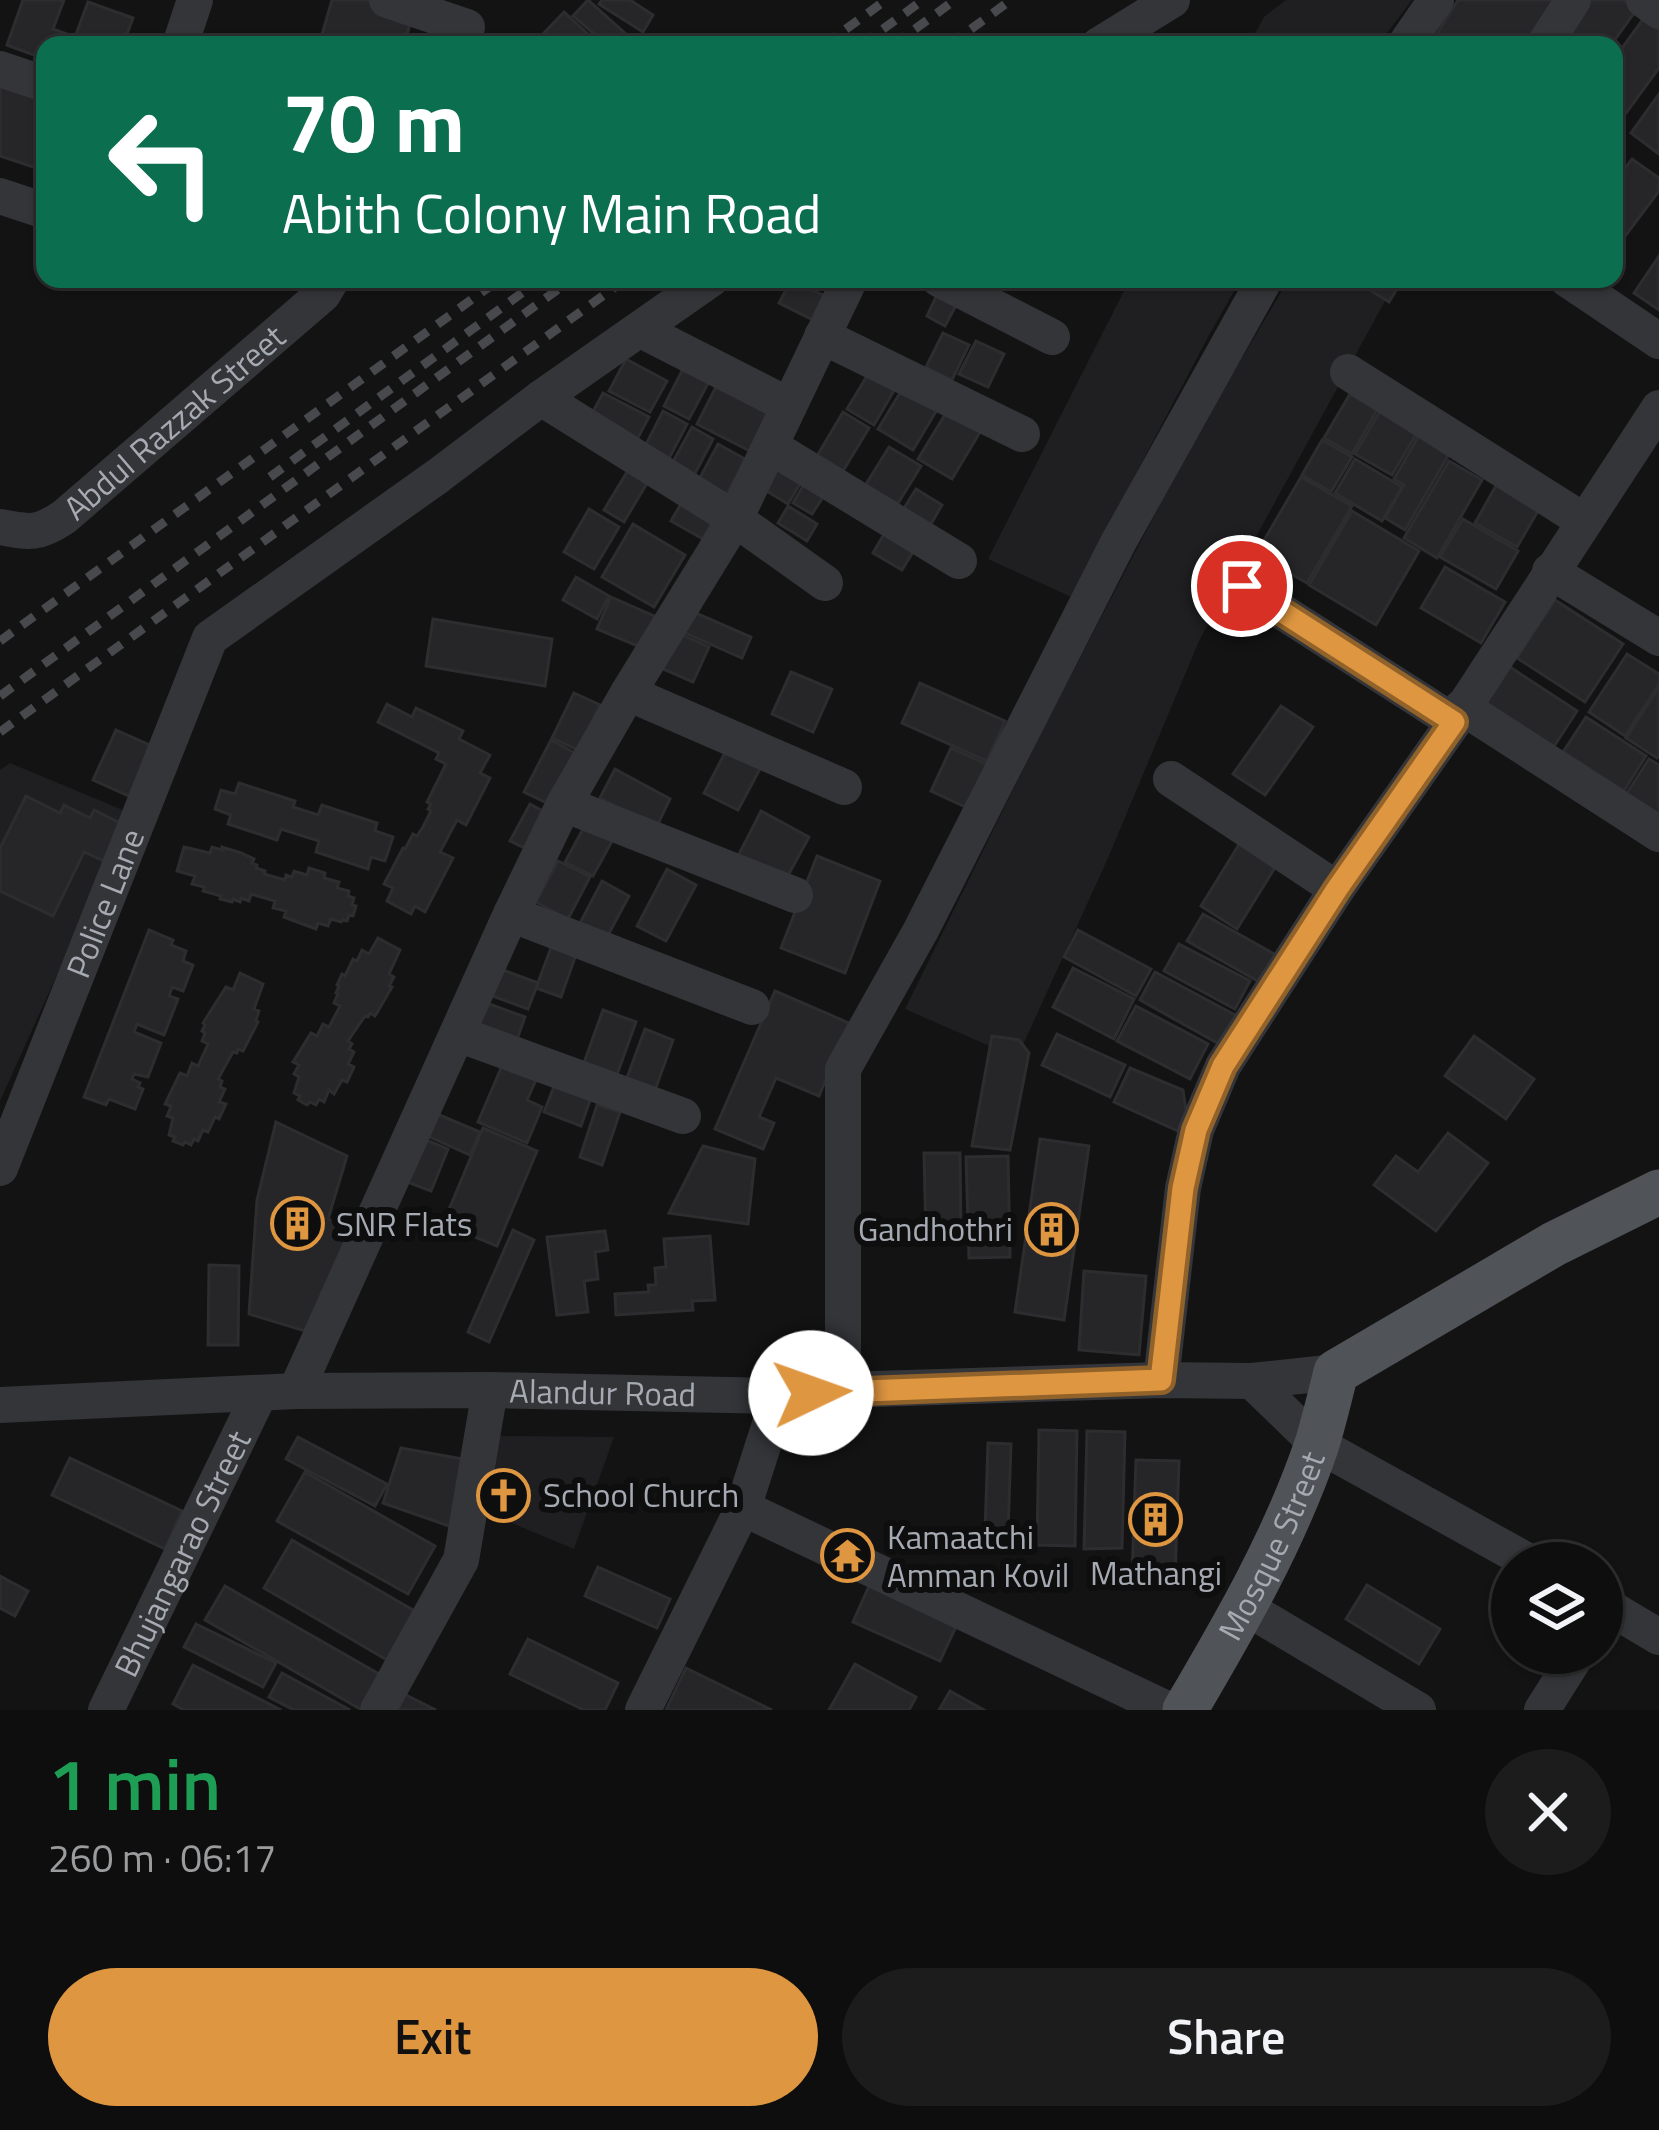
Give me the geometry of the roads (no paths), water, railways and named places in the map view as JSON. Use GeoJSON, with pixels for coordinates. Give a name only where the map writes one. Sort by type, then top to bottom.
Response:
{"type":"FeatureCollection","features":[{"type":"Feature","properties":{"kind":"main road","name":"Alandur Road"},"geometry":{"type":"LineString","coordinates":[[1336,1372],[1554,1244],[1659,1192]]}},
{"type":"Feature","properties":{"kind":"main road","name":"Mosque Street"},"geometry":{"type":"LineString","coordinates":[[1185,1710],[1245,1607],[1289,1514],[1317,1444],[1336,1372]]}},
{"type":"Feature","properties":{"kind":"street"},"geometry":{"type":"LineString","coordinates":[[183,36],[195,0]]}},
{"type":"Feature","properties":{"kind":"street"},"geometry":{"type":"LineString","coordinates":[[387,0],[469,24]]}},
{"type":"Feature","properties":{"kind":"street"},"geometry":{"type":"LineString","coordinates":[[1114,36],[1172,0]]}},
{"type":"Feature","properties":{"kind":"street"},"geometry":{"type":"LineString","coordinates":[[1411,36],[1436,0]]}},
{"type":"Feature","properties":{"kind":"street"},"geometry":{"type":"LineString","coordinates":[[1550,36],[1573,0]]}},
{"type":"Feature","properties":{"kind":"street"},"geometry":{"type":"LineString","coordinates":[[1644,0],[1659,11]]}},
{"type":"Feature","properties":{"kind":"street"},"geometry":{"type":"LineString","coordinates":[[0,69],[36,81]]}},
{"type":"Feature","properties":{"kind":"street"},"geometry":{"type":"LineString","coordinates":[[0,196],[36,208]]}},
{"type":"Feature","properties":{"kind":"street","name":"Abdul Razzak Street"},"geometry":{"type":"LineString","coordinates":[[0,527],[44,531],[64,517],[327,288]]}},
{"type":"Feature","properties":{"kind":"street"},"geometry":{"type":"LineString","coordinates":[[699,288],[541,398],[735,519],[825,583]]}},
{"type":"Feature","properties":{"kind":"street","name":"Bhujangarao Street"},"geometry":{"type":"LineString","coordinates":[[106,1710],[277,1393],[458,1034],[564,804],[735,519],[846,288]]}},
{"type":"Feature","properties":{"kind":"street"},"geometry":{"type":"LineString","coordinates":[[957,288],[1052,337]]}},
{"type":"Feature","properties":{"kind":"street"},"geometry":{"type":"LineString","coordinates":[[843,1390],[843,1069],[921,930],[1118,543],[1260,288]]}},
{"type":"Feature","properties":{"kind":"street"},"geometry":{"type":"LineString","coordinates":[[1581,288],[1659,340]]}},
{"type":"Feature","properties":{"kind":"street"},"geometry":{"type":"LineString","coordinates":[[641,330],[788,405]]}},
{"type":"Feature","properties":{"kind":"street"},"geometry":{"type":"LineString","coordinates":[[823,336],[1022,434]]}},
{"type":"Feature","properties":{"kind":"street"},"geometry":{"type":"LineString","coordinates":[[1348,372],[1584,520]]}},
{"type":"Feature","properties":{"kind":"street","name":"Police Lane"},"geometry":{"type":"LineString","coordinates":[[0,1168],[210,638],[541,398]]}},
{"type":"Feature","properties":{"kind":"street"},"geometry":{"type":"LineString","coordinates":[[1161,1380],[1183,1188],[1196,1130],[1223,1066],[1659,408]]}},
{"type":"Feature","properties":{"kind":"street"},"geometry":{"type":"LineString","coordinates":[[770,446],[958,560]]}},
{"type":"Feature","properties":{"kind":"street"},"geometry":{"type":"LineString","coordinates":[[1550,571],[1659,638]]}},
{"type":"Feature","properties":{"kind":"street"},"geometry":{"type":"LineString","coordinates":[[1242,586],[1659,834]]}},
{"type":"Feature","properties":{"kind":"street"},"geometry":{"type":"LineString","coordinates":[[628,693],[844,787]]}},
{"type":"Feature","properties":{"kind":"street"},"geometry":{"type":"LineString","coordinates":[[1171,779],[1337,889]]}},
{"type":"Feature","properties":{"kind":"street"},"geometry":{"type":"LineString","coordinates":[[564,804],[795,895]]}},
{"type":"Feature","properties":{"kind":"street"},"geometry":{"type":"LineString","coordinates":[[512,914],[752,1007]]}},
{"type":"Feature","properties":{"kind":"street"},"geometry":{"type":"LineString","coordinates":[[458,1034],[682,1116]]}},
{"type":"Feature","properties":{"kind":"street","name":"Alandur Road"},"geometry":{"type":"LineString","coordinates":[[0,1405],[490,1390],[779,1396],[843,1390],[1252,1381],[1336,1372]]}},
{"type":"Feature","properties":{"kind":"street"},"geometry":{"type":"LineString","coordinates":[[1252,1381],[1317,1444],[1493,1542]]}},
{"type":"Feature","properties":{"kind":"street"},"geometry":{"type":"LineString","coordinates":[[377,1710],[461,1559],[490,1390]]}},
{"type":"Feature","properties":{"kind":"street"},"geometry":{"type":"LineString","coordinates":[[643,1710],[743,1508],[779,1396]]}},
{"type":"Feature","properties":{"kind":"street"},"geometry":{"type":"LineString","coordinates":[[743,1508],[1169,1710]]}},
{"type":"Feature","properties":{"kind":"street"},"geometry":{"type":"LineString","coordinates":[[1245,1607],[1418,1710]]}},
{"type":"Feature","properties":{"kind":"street"},"geometry":{"type":"LineString","coordinates":[[1623,1618],[1659,1637]]}},
{"type":"Feature","properties":{"kind":"street"},"geometry":{"type":"LineString","coordinates":[[1542,1710],[1565,1674]]}},
{"type":"Feature","properties":{"kind":"railway"},"geometry":{"type":"LineString","coordinates":[[836,36],[886,0]]}},
{"type":"Feature","properties":{"kind":"railway"},"geometry":{"type":"LineString","coordinates":[[873,36],[923,0]]}},
{"type":"Feature","properties":{"kind":"railway"},"geometry":{"type":"LineString","coordinates":[[905,36],[955,0]]}},
{"type":"Feature","properties":{"kind":"railway"},"geometry":{"type":"LineString","coordinates":[[961,36],[1011,0]]}},
{"type":"Feature","properties":{"kind":"railway"},"geometry":{"type":"LineString","coordinates":[[0,641],[488,288]]}},
{"type":"Feature","properties":{"kind":"railway"},"geometry":{"type":"LineString","coordinates":[[270,477],[529,288]]}},
{"type":"Feature","properties":{"kind":"railway"},"geometry":{"type":"LineString","coordinates":[[0,696],[560,288]]}},
{"type":"Feature","properties":{"kind":"railway"},"geometry":{"type":"LineString","coordinates":[[0,732],[614,288]]}},
{"type":"Feature","properties":{"kind":"place","name":"SNR Flats"},"geometry":{"type":"Point","coordinates":[297,1224]}},
{"type":"Feature","properties":{"kind":"place","name":"Gandhothri"},"geometry":{"type":"Point","coordinates":[1052,1229]}},
{"type":"Feature","properties":{"kind":"place","name":"School Church"},"geometry":{"type":"Point","coordinates":[504,1495]}},
{"type":"Feature","properties":{"kind":"place","name":"Mathangi"},"geometry":{"type":"Point","coordinates":[1156,1519]}},
{"type":"Feature","properties":{"kind":"place","name":"Kamaatchi Amman Kovil"},"geometry":{"type":"Point","coordinates":[848,1556]}}]}
